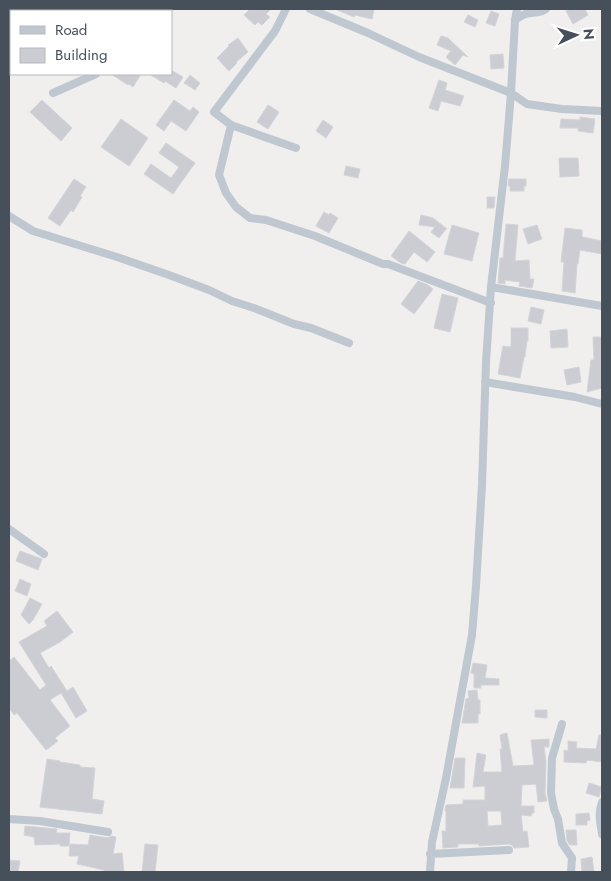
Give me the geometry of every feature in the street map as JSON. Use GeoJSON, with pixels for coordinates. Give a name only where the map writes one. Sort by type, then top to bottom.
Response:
{"type":"FeatureCollection","features":[{"type":"Feature","properties":{"kind":"street"},"geometry":{"type":"LineString","coordinates":[[286,9],[275,31],[214,112],[230,125],[296,148]]}},
{"type":"Feature","properties":{"kind":"street"},"geometry":{"type":"LineString","coordinates":[[310,9],[419,57],[511,92],[527,104],[602,112]]}},
{"type":"Feature","properties":{"kind":"street"},"geometry":{"type":"LineString","coordinates":[[430,872],[432,842],[446,778],[472,636],[482,485],[485,382],[491,287],[505,166],[517,9]]}},
{"type":"Feature","properties":{"kind":"street"},"geometry":{"type":"LineString","coordinates":[[515,20],[526,14],[535,14],[546,9]]}},
{"type":"Feature","properties":{"kind":"street"},"geometry":{"type":"LineString","coordinates":[[53,94],[94,75]]}},
{"type":"Feature","properties":{"kind":"street"},"geometry":{"type":"LineString","coordinates":[[230,125],[219,175],[226,193],[236,207],[250,218],[266,220],[315,236],[383,264],[388,264],[491,303]]}},
{"type":"Feature","properties":{"kind":"street"},"geometry":{"type":"LineString","coordinates":[[9,216],[33,231],[160,272],[232,301],[349,343]]}},
{"type":"Feature","properties":{"kind":"street"},"geometry":{"type":"LineString","coordinates":[[491,287],[602,306]]}},
{"type":"Feature","properties":{"kind":"street"},"geometry":{"type":"LineString","coordinates":[[485,382],[575,397],[602,404]]}},
{"type":"Feature","properties":{"kind":"street"},"geometry":{"type":"LineString","coordinates":[[9,529],[44,554]]}},
{"type":"Feature","properties":{"kind":"street"},"geometry":{"type":"LineString","coordinates":[[562,724],[552,758],[551,793],[562,843],[572,858],[571,872]]}},
{"type":"Feature","properties":{"kind":"street"},"geometry":{"type":"LineString","coordinates":[[602,802],[599,815],[602,834]]}},
{"type":"Feature","properties":{"kind":"street"},"geometry":{"type":"LineString","coordinates":[[9,819],[40,821],[108,832]]}},
{"type":"Feature","properties":{"kind":"street"},"geometry":{"type":"LineString","coordinates":[[430,854],[509,850]]}},
{"type":"Feature","properties":{"kind":"building"},"geometry":{"type":"Polygon","coordinates":[[[250,9],[271,9],[266,14],[270,17],[262,25],[258,22],[255,25],[244,15],[250,9]]]}},
{"type":"Feature","properties":{"kind":"building"},"geometry":{"type":"Polygon","coordinates":[[[335,9],[374,9],[372,19],[355,15],[354,17],[335,9]]]}},
{"type":"Feature","properties":{"kind":"building"},"geometry":{"type":"Polygon","coordinates":[[[570,9],[585,9],[588,15],[573,24],[566,11],[570,9]]]}},
{"type":"Feature","properties":{"kind":"building"},"geometry":{"type":"Polygon","coordinates":[[[491,11],[499,14],[495,26],[486,23],[491,11]]]}},
{"type":"Feature","properties":{"kind":"building"},"geometry":{"type":"Polygon","coordinates":[[[468,15],[478,20],[475,27],[464,22],[468,15]]]}},
{"type":"Feature","properties":{"kind":"building"},"geometry":{"type":"Polygon","coordinates":[[[441,36],[448,38],[468,57],[463,55],[455,65],[446,57],[451,51],[437,45],[441,36]]]}},
{"type":"Feature","properties":{"kind":"building"},"geometry":{"type":"Polygon","coordinates":[[[238,38],[248,52],[229,71],[217,58],[228,45],[238,38]]]}},
{"type":"Feature","properties":{"kind":"building"},"geometry":{"type":"Polygon","coordinates":[[[503,54],[504,68],[491,69],[490,55],[503,54]]]}},
{"type":"Feature","properties":{"kind":"building"},"geometry":{"type":"Polygon","coordinates":[[[172,71],[183,77],[176,88],[165,81],[164,83],[151,75],[172,75],[172,71]]]}},
{"type":"Feature","properties":{"kind":"building"},"geometry":{"type":"Polygon","coordinates":[[[113,75],[140,75],[133,87],[113,75]]]}},
{"type":"Feature","properties":{"kind":"building"},"geometry":{"type":"Polygon","coordinates":[[[190,75],[200,83],[195,90],[184,83],[190,75]]]}},
{"type":"Feature","properties":{"kind":"building"},"geometry":{"type":"Polygon","coordinates":[[[439,80],[447,83],[445,90],[464,96],[460,106],[441,101],[438,111],[429,108],[439,80]]]}},
{"type":"Feature","properties":{"kind":"building"},"geometry":{"type":"Polygon","coordinates":[[[42,100],[72,128],[61,141],[30,112],[42,100]]]}},
{"type":"Feature","properties":{"kind":"building"},"geometry":{"type":"Polygon","coordinates":[[[174,100],[190,111],[193,107],[199,112],[186,131],[171,121],[164,131],[156,125],[174,100]]]}},
{"type":"Feature","properties":{"kind":"building"},"geometry":{"type":"Polygon","coordinates":[[[268,105],[279,112],[268,129],[257,122],[268,105]]]}},
{"type":"Feature","properties":{"kind":"building"},"geometry":{"type":"Polygon","coordinates":[[[580,117],[595,119],[593,133],[578,131],[578,128],[560,128],[561,119],[580,120],[580,117]]]}},
{"type":"Feature","properties":{"kind":"building"},"geometry":{"type":"Polygon","coordinates":[[[121,119],[148,138],[129,166],[101,147],[121,119]]]}},
{"type":"Feature","properties":{"kind":"building"},"geometry":{"type":"Polygon","coordinates":[[[323,120],[333,127],[326,138],[316,131],[323,120]]]}},
{"type":"Feature","properties":{"kind":"building"},"geometry":{"type":"Polygon","coordinates":[[[166,143],[195,163],[173,194],[144,174],[151,164],[171,178],[179,167],[159,153],[166,143]]]}},
{"type":"Feature","properties":{"kind":"building"},"geometry":{"type":"Polygon","coordinates":[[[559,158],[578,158],[579,176],[560,177],[559,158]]]}},
{"type":"Feature","properties":{"kind":"building"},"geometry":{"type":"Polygon","coordinates":[[[346,166],[360,169],[358,178],[344,175],[346,166]]]}},
{"type":"Feature","properties":{"kind":"building"},"geometry":{"type":"Polygon","coordinates":[[[74,179],[86,187],[73,212],[71,210],[60,226],[48,218],[74,179]]]}},
{"type":"Feature","properties":{"kind":"building"},"geometry":{"type":"Polygon","coordinates":[[[509,179],[526,179],[524,191],[510,191],[510,186],[508,186],[509,179]]]}},
{"type":"Feature","properties":{"kind":"building"},"geometry":{"type":"Polygon","coordinates":[[[487,197],[495,197],[494,208],[487,208],[487,197]]]}},
{"type":"Feature","properties":{"kind":"building"},"geometry":{"type":"Polygon","coordinates":[[[324,212],[338,218],[329,233],[316,226],[324,212]]]}},
{"type":"Feature","properties":{"kind":"building"},"geometry":{"type":"Polygon","coordinates":[[[421,215],[433,218],[447,229],[439,238],[431,232],[435,227],[419,225],[421,215]]]}},
{"type":"Feature","properties":{"kind":"building"},"geometry":{"type":"Polygon","coordinates":[[[506,224],[518,225],[515,261],[529,260],[530,279],[534,279],[532,288],[519,286],[520,282],[505,280],[505,284],[498,283],[500,258],[503,258],[506,224]]]}},
{"type":"Feature","properties":{"kind":"building"},"geometry":{"type":"Polygon","coordinates":[[[452,225],[479,233],[472,261],[444,254],[452,225]]]}},
{"type":"Feature","properties":{"kind":"building"},"geometry":{"type":"Polygon","coordinates":[[[537,225],[542,239],[528,244],[523,229],[537,225]]]}},
{"type":"Feature","properties":{"kind":"building"},"geometry":{"type":"Polygon","coordinates":[[[565,228],[582,230],[582,237],[602,241],[602,254],[580,250],[575,293],[562,291],[564,262],[561,262],[565,228]]]}},
{"type":"Feature","properties":{"kind":"building"},"geometry":{"type":"Polygon","coordinates":[[[409,231],[435,252],[427,262],[414,252],[405,264],[391,256],[409,231]]]}},
{"type":"Feature","properties":{"kind":"building"},"geometry":{"type":"Polygon","coordinates":[[[418,281],[433,289],[414,314],[401,304],[418,281]]]}},
{"type":"Feature","properties":{"kind":"building"},"geometry":{"type":"Polygon","coordinates":[[[442,294],[458,298],[450,332],[434,328],[442,294]]]}},
{"type":"Feature","properties":{"kind":"building"},"geometry":{"type":"Polygon","coordinates":[[[531,307],[544,310],[541,324],[528,321],[531,307]]]}},
{"type":"Feature","properties":{"kind":"building"},"geometry":{"type":"Polygon","coordinates":[[[511,328],[528,328],[528,341],[520,378],[498,374],[503,346],[511,347],[511,328]]]}},
{"type":"Feature","properties":{"kind":"building"},"geometry":{"type":"Polygon","coordinates":[[[567,329],[568,347],[551,348],[550,331],[567,329]]]}},
{"type":"Feature","properties":{"kind":"building"},"geometry":{"type":"Polygon","coordinates":[[[593,337],[602,337],[602,388],[587,392],[591,360],[594,360],[593,337]]]}},
{"type":"Feature","properties":{"kind":"building"},"geometry":{"type":"Polygon","coordinates":[[[579,367],[581,382],[567,385],[564,370],[579,367]]]}},
{"type":"Feature","properties":{"kind":"building"},"geometry":{"type":"Polygon","coordinates":[[[20,551],[42,559],[38,570],[16,561],[20,551]]]}},
{"type":"Feature","properties":{"kind":"building"},"geometry":{"type":"Polygon","coordinates":[[[20,579],[31,584],[27,596],[15,591],[20,579]]]}},
{"type":"Feature","properties":{"kind":"building"},"geometry":{"type":"Polygon","coordinates":[[[30,598],[42,604],[29,624],[21,615],[30,598]]]}},
{"type":"Feature","properties":{"kind":"building"},"geometry":{"type":"Polygon","coordinates":[[[57,611],[73,632],[40,653],[67,691],[73,687],[87,711],[76,718],[61,693],[50,700],[70,726],[55,738],[58,741],[46,750],[17,713],[14,715],[9,708],[9,661],[14,657],[40,690],[46,685],[19,642],[47,626],[44,621],[57,611]]]}},
{"type":"Feature","properties":{"kind":"building"},"geometry":{"type":"Polygon","coordinates":[[[473,663],[487,665],[485,678],[499,679],[499,685],[481,685],[481,688],[474,688],[474,674],[471,673],[473,663]]]}},
{"type":"Feature","properties":{"kind":"building"},"geometry":{"type":"Polygon","coordinates":[[[477,690],[478,700],[480,700],[478,723],[462,723],[466,699],[469,698],[468,691],[477,690]]]}},
{"type":"Feature","properties":{"kind":"building"},"geometry":{"type":"Polygon","coordinates":[[[535,710],[547,710],[547,718],[535,717],[535,710]]]}},
{"type":"Feature","properties":{"kind":"building"},"geometry":{"type":"Polygon","coordinates":[[[507,733],[513,766],[534,765],[531,740],[549,739],[549,747],[544,747],[546,762],[545,793],[547,801],[538,802],[536,784],[522,785],[521,806],[534,806],[534,813],[531,816],[521,815],[523,832],[527,831],[529,847],[514,848],[509,844],[479,846],[479,844],[458,844],[458,847],[443,848],[442,831],[446,831],[446,805],[463,804],[463,800],[485,800],[485,786],[473,787],[477,753],[486,755],[483,772],[502,772],[500,735],[507,733]],[[487,811],[488,826],[502,825],[501,811],[487,811]]]}},
{"type":"Feature","properties":{"kind":"building"},"geometry":{"type":"Polygon","coordinates":[[[599,735],[602,735],[602,762],[587,760],[586,763],[564,762],[564,750],[568,751],[568,741],[577,742],[576,748],[596,749],[599,735]]]}},
{"type":"Feature","properties":{"kind":"building"},"geometry":{"type":"Polygon","coordinates":[[[455,758],[465,758],[464,788],[450,788],[455,758]]]}},
{"type":"Feature","properties":{"kind":"building"},"geometry":{"type":"Polygon","coordinates":[[[47,759],[80,765],[80,767],[95,768],[92,799],[104,801],[102,814],[40,807],[47,759]]]}},
{"type":"Feature","properties":{"kind":"building"},"geometry":{"type":"Polygon","coordinates":[[[589,783],[602,787],[599,797],[586,793],[589,783]]]}},
{"type":"Feature","properties":{"kind":"building"},"geometry":{"type":"Polygon","coordinates":[[[589,813],[590,820],[587,821],[587,825],[576,825],[576,814],[589,813]]]}},
{"type":"Feature","properties":{"kind":"building"},"geometry":{"type":"Polygon","coordinates":[[[25,826],[57,829],[56,833],[70,833],[69,846],[60,846],[60,844],[35,845],[34,837],[24,835],[25,826]]]}},
{"type":"Feature","properties":{"kind":"building"},"geometry":{"type":"Polygon","coordinates":[[[566,830],[576,830],[577,845],[570,845],[567,841],[566,830]]]}},
{"type":"Feature","properties":{"kind":"building"},"geometry":{"type":"Polygon","coordinates":[[[90,835],[107,838],[116,837],[113,854],[122,853],[124,872],[104,872],[104,870],[77,864],[79,856],[69,856],[70,844],[88,845],[90,835]]]}},
{"type":"Feature","properties":{"kind":"building"},"geometry":{"type":"Polygon","coordinates":[[[145,844],[158,845],[155,872],[142,872],[145,844]]]}},
{"type":"Feature","properties":{"kind":"building"},"geometry":{"type":"Polygon","coordinates":[[[592,857],[594,872],[582,872],[581,859],[592,857]]]}},
{"type":"Feature","properties":{"kind":"building"},"geometry":{"type":"Polygon","coordinates":[[[9,860],[20,861],[18,872],[9,872],[9,860]]]}}]}
